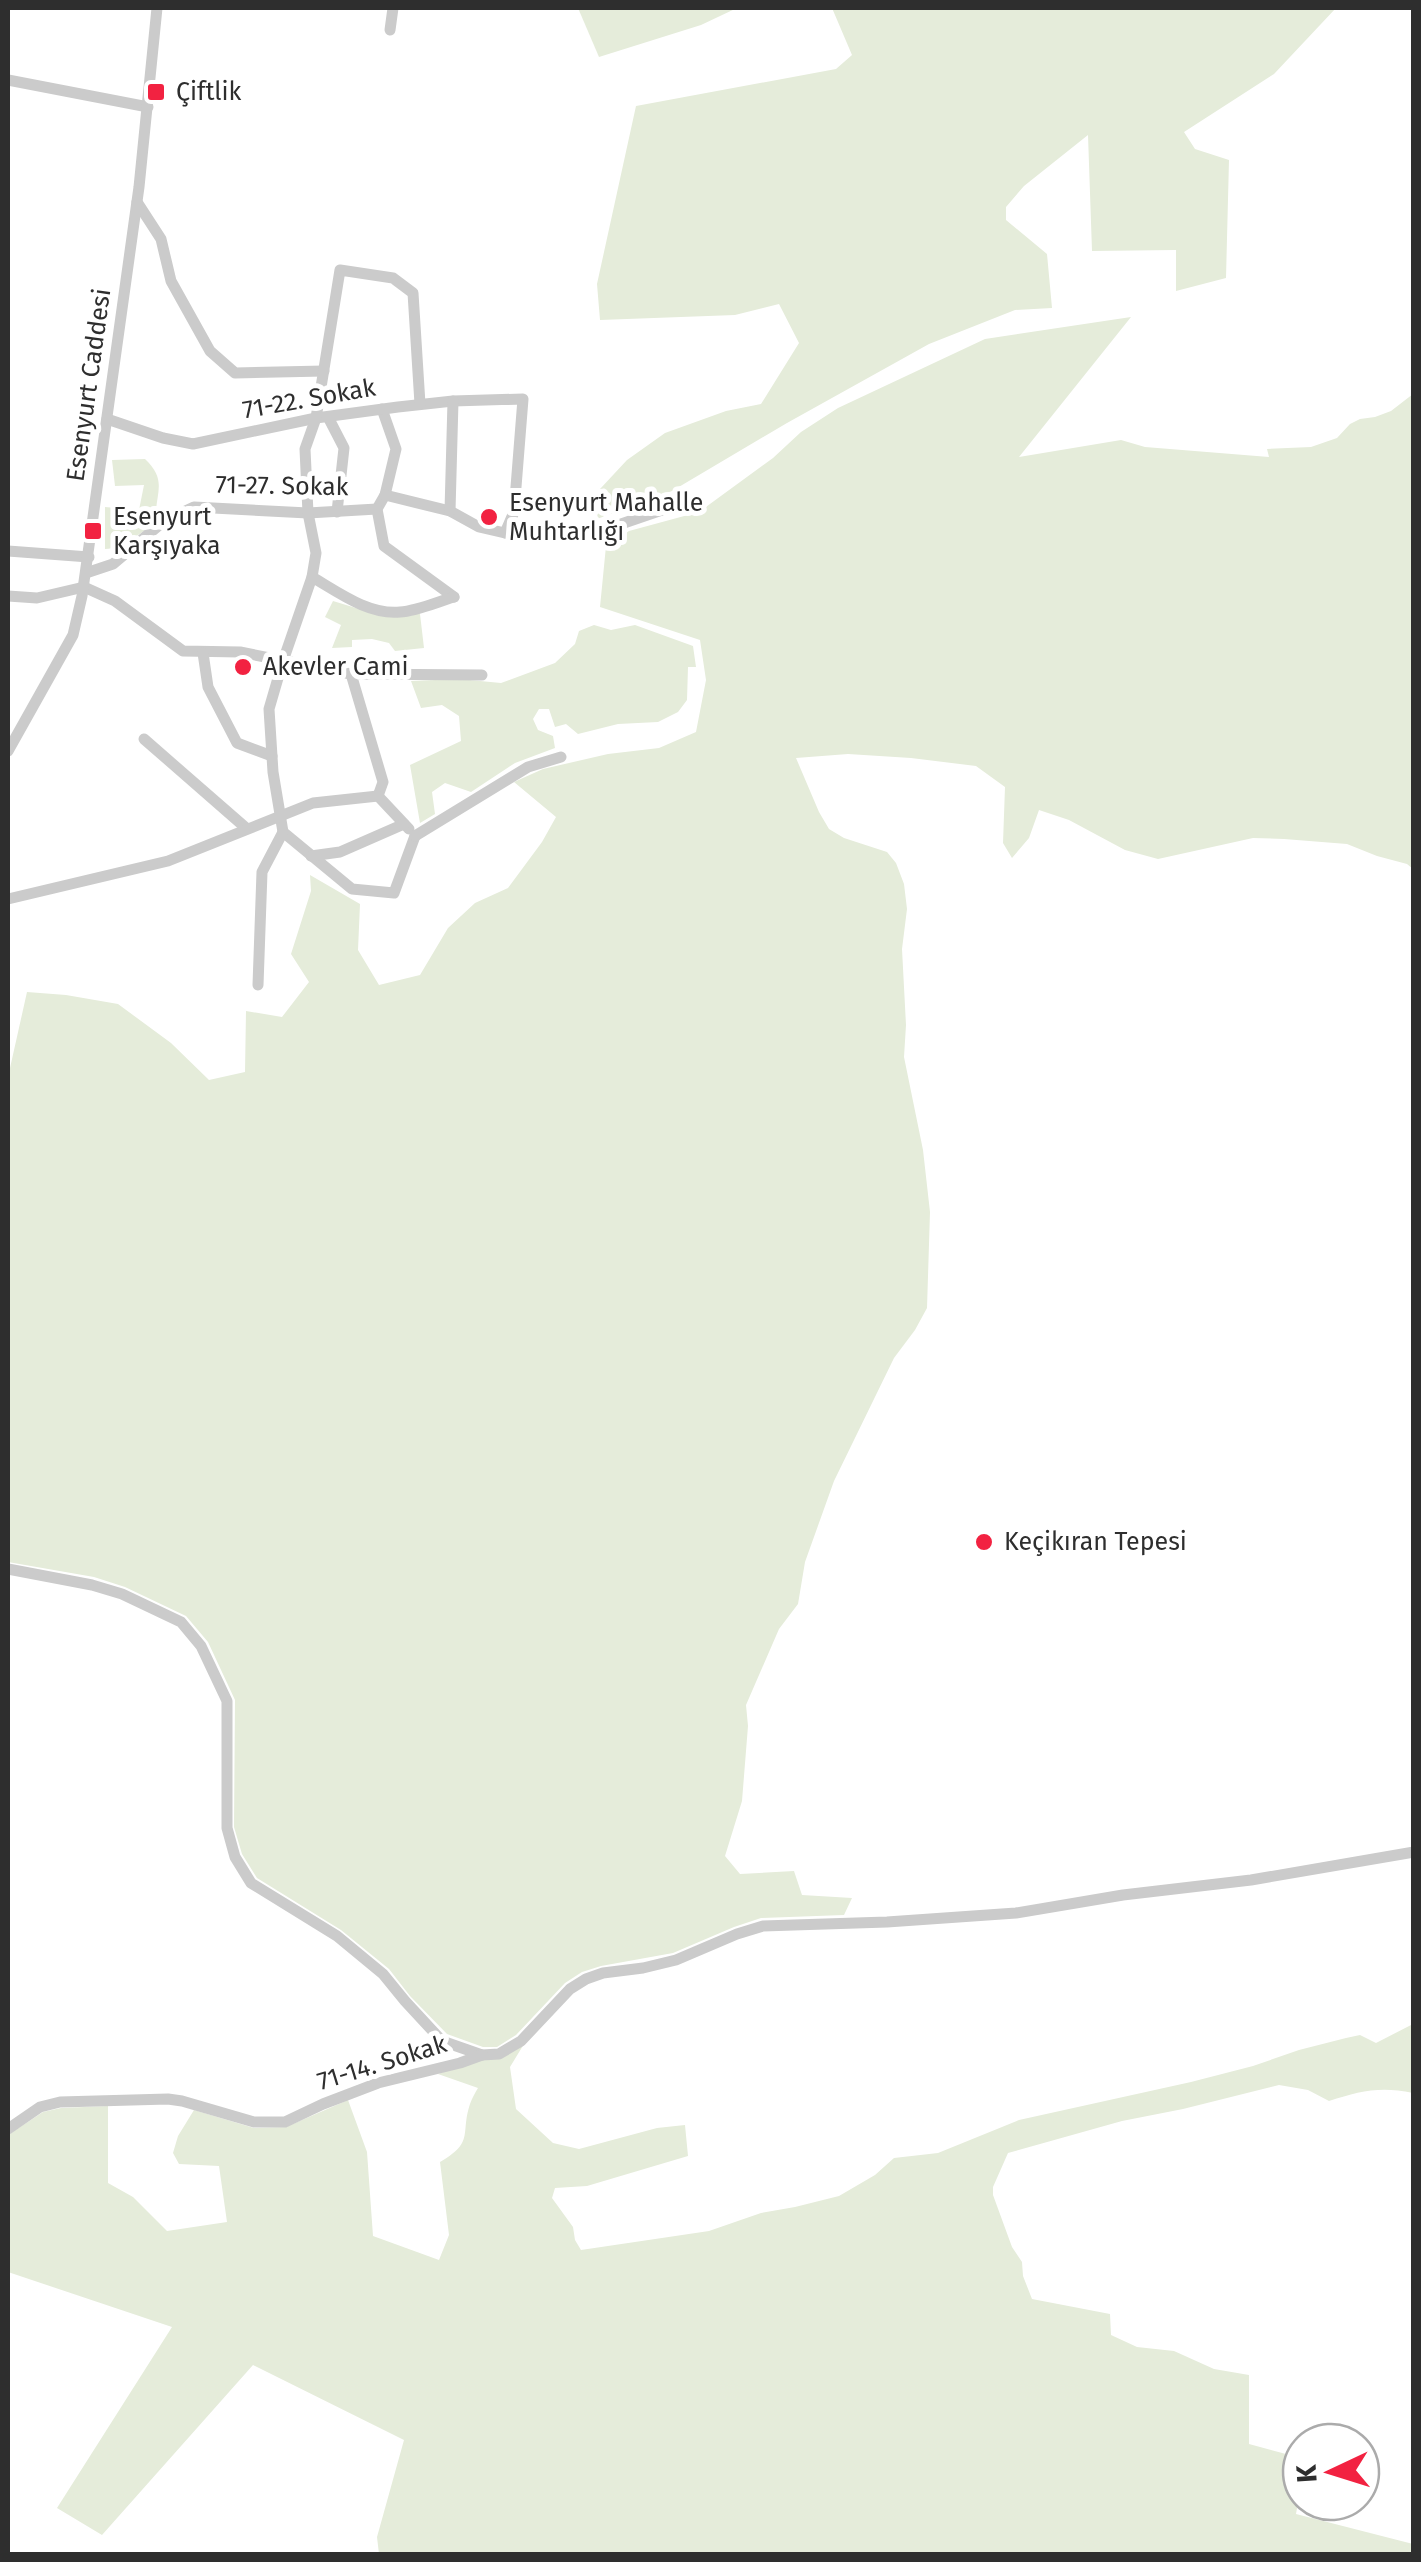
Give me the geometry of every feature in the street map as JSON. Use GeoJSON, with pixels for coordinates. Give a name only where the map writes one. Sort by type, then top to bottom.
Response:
{"type":"FeatureCollection","features":[{"type":"Feature","properties":{"kind":"street","name":"Esenyurt Caddesi"},"geometry":{"type":"LineString","coordinates":[[8,751],[73,635],[84,587],[137,202],[157,8]]}},
{"type":"Feature","properties":{"kind":"street"},"geometry":{"type":"LineString","coordinates":[[390,30],[393,8]]}},
{"type":"Feature","properties":{"kind":"street"},"geometry":{"type":"LineString","coordinates":[[8,80],[148,107]]}},
{"type":"Feature","properties":{"kind":"street"},"geometry":{"type":"LineString","coordinates":[[137,202],[162,239],[172,281],[210,350],[234,373],[324,371]]}},
{"type":"Feature","properties":{"kind":"street"},"geometry":{"type":"LineString","coordinates":[[420,404],[413,293],[393,278],[340,270],[324,371],[322,418],[304,449],[308,514],[316,553],[312,577],[269,709],[283,832],[352,889],[394,893],[415,836],[528,767],[561,758]]}},
{"type":"Feature","properties":{"kind":"street","name":"71-22. Sokak"},"geometry":{"type":"LineString","coordinates":[[107,419],[193,444],[382,409],[453,400],[522,399],[514,512],[505,533]]}},
{"type":"Feature","properties":{"kind":"street"},"geometry":{"type":"LineString","coordinates":[[450,510],[453,400]]}},
{"type":"Feature","properties":{"kind":"street"},"geometry":{"type":"LineString","coordinates":[[312,577],[355,602],[378,610],[400,612],[454,597],[384,546],[377,509],[385,495],[396,449],[382,409]]}},
{"type":"Feature","properties":{"kind":"street"},"geometry":{"type":"LineString","coordinates":[[322,418],[344,448],[336,512]]}},
{"type":"Feature","properties":{"kind":"street","name":"71-27. Sokak"},"geometry":{"type":"LineString","coordinates":[[385,495],[450,510],[478,527],[505,533],[582,538],[662,510]]}},
{"type":"Feature","properties":{"kind":"street","name":"71-27. Sokak"},"geometry":{"type":"LineString","coordinates":[[86,572],[113,564],[164,521],[194,507],[308,514],[377,509]]}},
{"type":"Feature","properties":{"kind":"street"},"geometry":{"type":"LineString","coordinates":[[8,551],[89,557]]}},
{"type":"Feature","properties":{"kind":"street"},"geometry":{"type":"LineString","coordinates":[[8,596],[36,598],[84,587],[115,601],[183,651],[240,652],[351,674],[482,675]]}},
{"type":"Feature","properties":{"kind":"street"},"geometry":{"type":"LineString","coordinates":[[204,653],[208,686],[237,743],[272,756]]}},
{"type":"Feature","properties":{"kind":"street"},"geometry":{"type":"LineString","coordinates":[[351,674],[383,782],[378,796]]}},
{"type":"Feature","properties":{"kind":"street"},"geometry":{"type":"LineString","coordinates":[[144,739],[246,828]]}},
{"type":"Feature","properties":{"kind":"street"},"geometry":{"type":"LineString","coordinates":[[8,900],[168,861],[313,802],[378,796]]}},
{"type":"Feature","properties":{"kind":"street"},"geometry":{"type":"LineString","coordinates":[[378,796],[415,836]]}},
{"type":"Feature","properties":{"kind":"street"},"geometry":{"type":"LineString","coordinates":[[311,856],[340,852],[404,824]]}},
{"type":"Feature","properties":{"kind":"street"},"geometry":{"type":"LineString","coordinates":[[258,984],[262,872],[283,832]]}},
{"type":"Feature","properties":{"kind":"street"},"geometry":{"type":"LineString","coordinates":[[8,1569],[107,1589],[182,1622],[201,1646],[227,1701],[227,1828],[235,1857],[251,1883],[336,1936],[383,1974],[442,2041],[482,2055]]}},
{"type":"Feature","properties":{"kind":"street","name":"71-14. Sokak"},"geometry":{"type":"LineString","coordinates":[[8,2128],[40,2106],[60,2102],[168,2099],[254,2122],[285,2122],[378,2083],[499,2054],[521,2041],[570,1989],[586,1979],[676,1960],[762,1926],[1016,1913],[1414,1852]]}},
{"type":"Feature","properties":{"kind":"green space"},"geometry":{"type":"Polygon","coordinates":[[[578,8],[737,8],[701,25],[599,57],[578,8]]]}},
{"type":"Feature","properties":{"kind":"green space"},"geometry":{"type":"Polygon","coordinates":[[[832,8],[1336,8],[1274,74],[1184,132],[1195,149],[1229,160],[1226,278],[1176,291],[1176,250],[1092,251],[1088,135],[1024,186],[1006,207],[1006,220],[1047,254],[1052,308],[1015,310],[929,344],[672,491],[597,519],[600,489],[627,460],[665,433],[726,411],[761,404],[799,343],[779,304],[735,315],[600,320],[597,284],[636,106],[836,69],[852,55],[832,8]]]}},
{"type":"Feature","properties":{"kind":"green space"},"geometry":{"type":"Polygon","coordinates":[[[1131,317],[1019,457],[1121,440],[1145,447],[1269,457],[1267,449],[1311,447],[1337,438],[1350,424],[1391,411],[1413,394],[1413,869],[1347,844],[1284,839],[1253,838],[1158,859],[1125,850],[1069,820],[1039,810],[1029,838],[1012,858],[1003,843],[1005,787],[976,766],[848,754],[796,758],[829,829],[887,852],[904,884],[904,1057],[923,1150],[930,1212],[927,1308],[894,1358],[834,1481],[805,1562],[798,1604],[779,1629],[746,1705],[742,1801],[725,1856],[740,1874],[794,1871],[802,1895],[852,1898],[844,1915],[761,1918],[673,1953],[582,1972],[565,1983],[516,2035],[497,2047],[483,2047],[447,2034],[389,1969],[341,1930],[257,1878],[242,1854],[234,1827],[235,1700],[208,1642],[186,1616],[94,1577],[8,1562],[8,1077],[27,992],[118,1004],[171,1043],[209,1080],[245,1072],[246,1011],[282,1017],[309,982],[291,954],[311,891],[310,875],[360,904],[358,950],[379,985],[420,975],[448,928],[475,903],[508,888],[556,817],[514,782],[543,769],[608,754],[659,748],[696,732],[706,680],[700,640],[600,607],[606,546],[629,531],[699,512],[838,408],[985,339],[1131,317]]]}},
{"type":"Feature","properties":{"kind":"green space"},"geometry":{"type":"Polygon","coordinates":[[[145,459],[157,474],[156,522],[126,543],[105,549],[105,507],[139,510],[144,485],[115,486],[112,460],[145,459]]]}},
{"type":"Feature","properties":{"kind":"green space"},"geometry":{"type":"Polygon","coordinates":[[[333,601],[369,612],[420,614],[424,648],[395,651],[389,643],[372,639],[352,640],[352,647],[332,648],[341,625],[325,617],[333,601]]]}},
{"type":"Feature","properties":{"kind":"green space"},"geometry":{"type":"Polygon","coordinates":[[[594,625],[611,630],[635,625],[693,646],[696,667],[688,667],[687,700],[678,712],[658,722],[618,724],[578,734],[566,724],[555,727],[549,709],[539,709],[533,719],[538,730],[553,736],[555,748],[515,763],[471,792],[445,783],[432,792],[435,814],[420,823],[410,765],[461,741],[459,716],[442,705],[421,708],[411,681],[459,679],[501,683],[555,663],[575,644],[579,631],[594,625]]]}},
{"type":"Feature","properties":{"kind":"green space"},"geometry":{"type":"Polygon","coordinates":[[[1413,2024],[1413,2093],[1370,2091],[1329,2101],[1308,2090],[1279,2085],[1122,2121],[1008,2153],[993,2195],[1012,2247],[1022,2262],[1032,2299],[1110,2314],[1111,2335],[1137,2347],[1174,2351],[1214,2369],[1249,2375],[1249,2444],[1281,2453],[1281,2522],[1327,2522],[1413,2544],[1413,2554],[379,2554],[377,2537],[404,2440],[253,2365],[102,2535],[57,2508],[172,2327],[8,2272],[8,2135],[43,2112],[108,2106],[108,2183],[133,2197],[167,2231],[227,2222],[219,2166],[179,2164],[173,2153],[194,2110],[254,2128],[286,2127],[348,2100],[367,2152],[373,2236],[439,2260],[449,2235],[440,2162],[462,2143],[467,2114],[478,2088],[438,2074],[524,2044],[510,2067],[516,2109],[553,2143],[579,2149],[657,2128],[685,2125],[688,2156],[587,2186],[555,2188],[552,2198],[573,2227],[581,2250],[709,2231],[761,2213],[839,2196],[875,2175],[894,2158],[938,2153],[1019,2120],[1191,2082],[1346,2038],[1360,2035],[1376,2043],[1413,2024]]]}},
{"type":"Feature","properties":{"kind":"place","name":"Çiftlik"},"geometry":{"type":"Point","coordinates":[156,92]}},
{"type":"Feature","properties":{"kind":"place","name":"Esenyurt Mahalle Muhtarlığı"},"geometry":{"type":"Point","coordinates":[489,517]}},
{"type":"Feature","properties":{"kind":"place","name":"Esenyurt Karşıyaka"},"geometry":{"type":"Point","coordinates":[93,531]}},
{"type":"Feature","properties":{"kind":"place","name":"Akevler Cami"},"geometry":{"type":"Point","coordinates":[243,667]}},
{"type":"Feature","properties":{"kind":"place","name":"Keçikıran Tepesi"},"geometry":{"type":"Point","coordinates":[984,1542]}}]}
